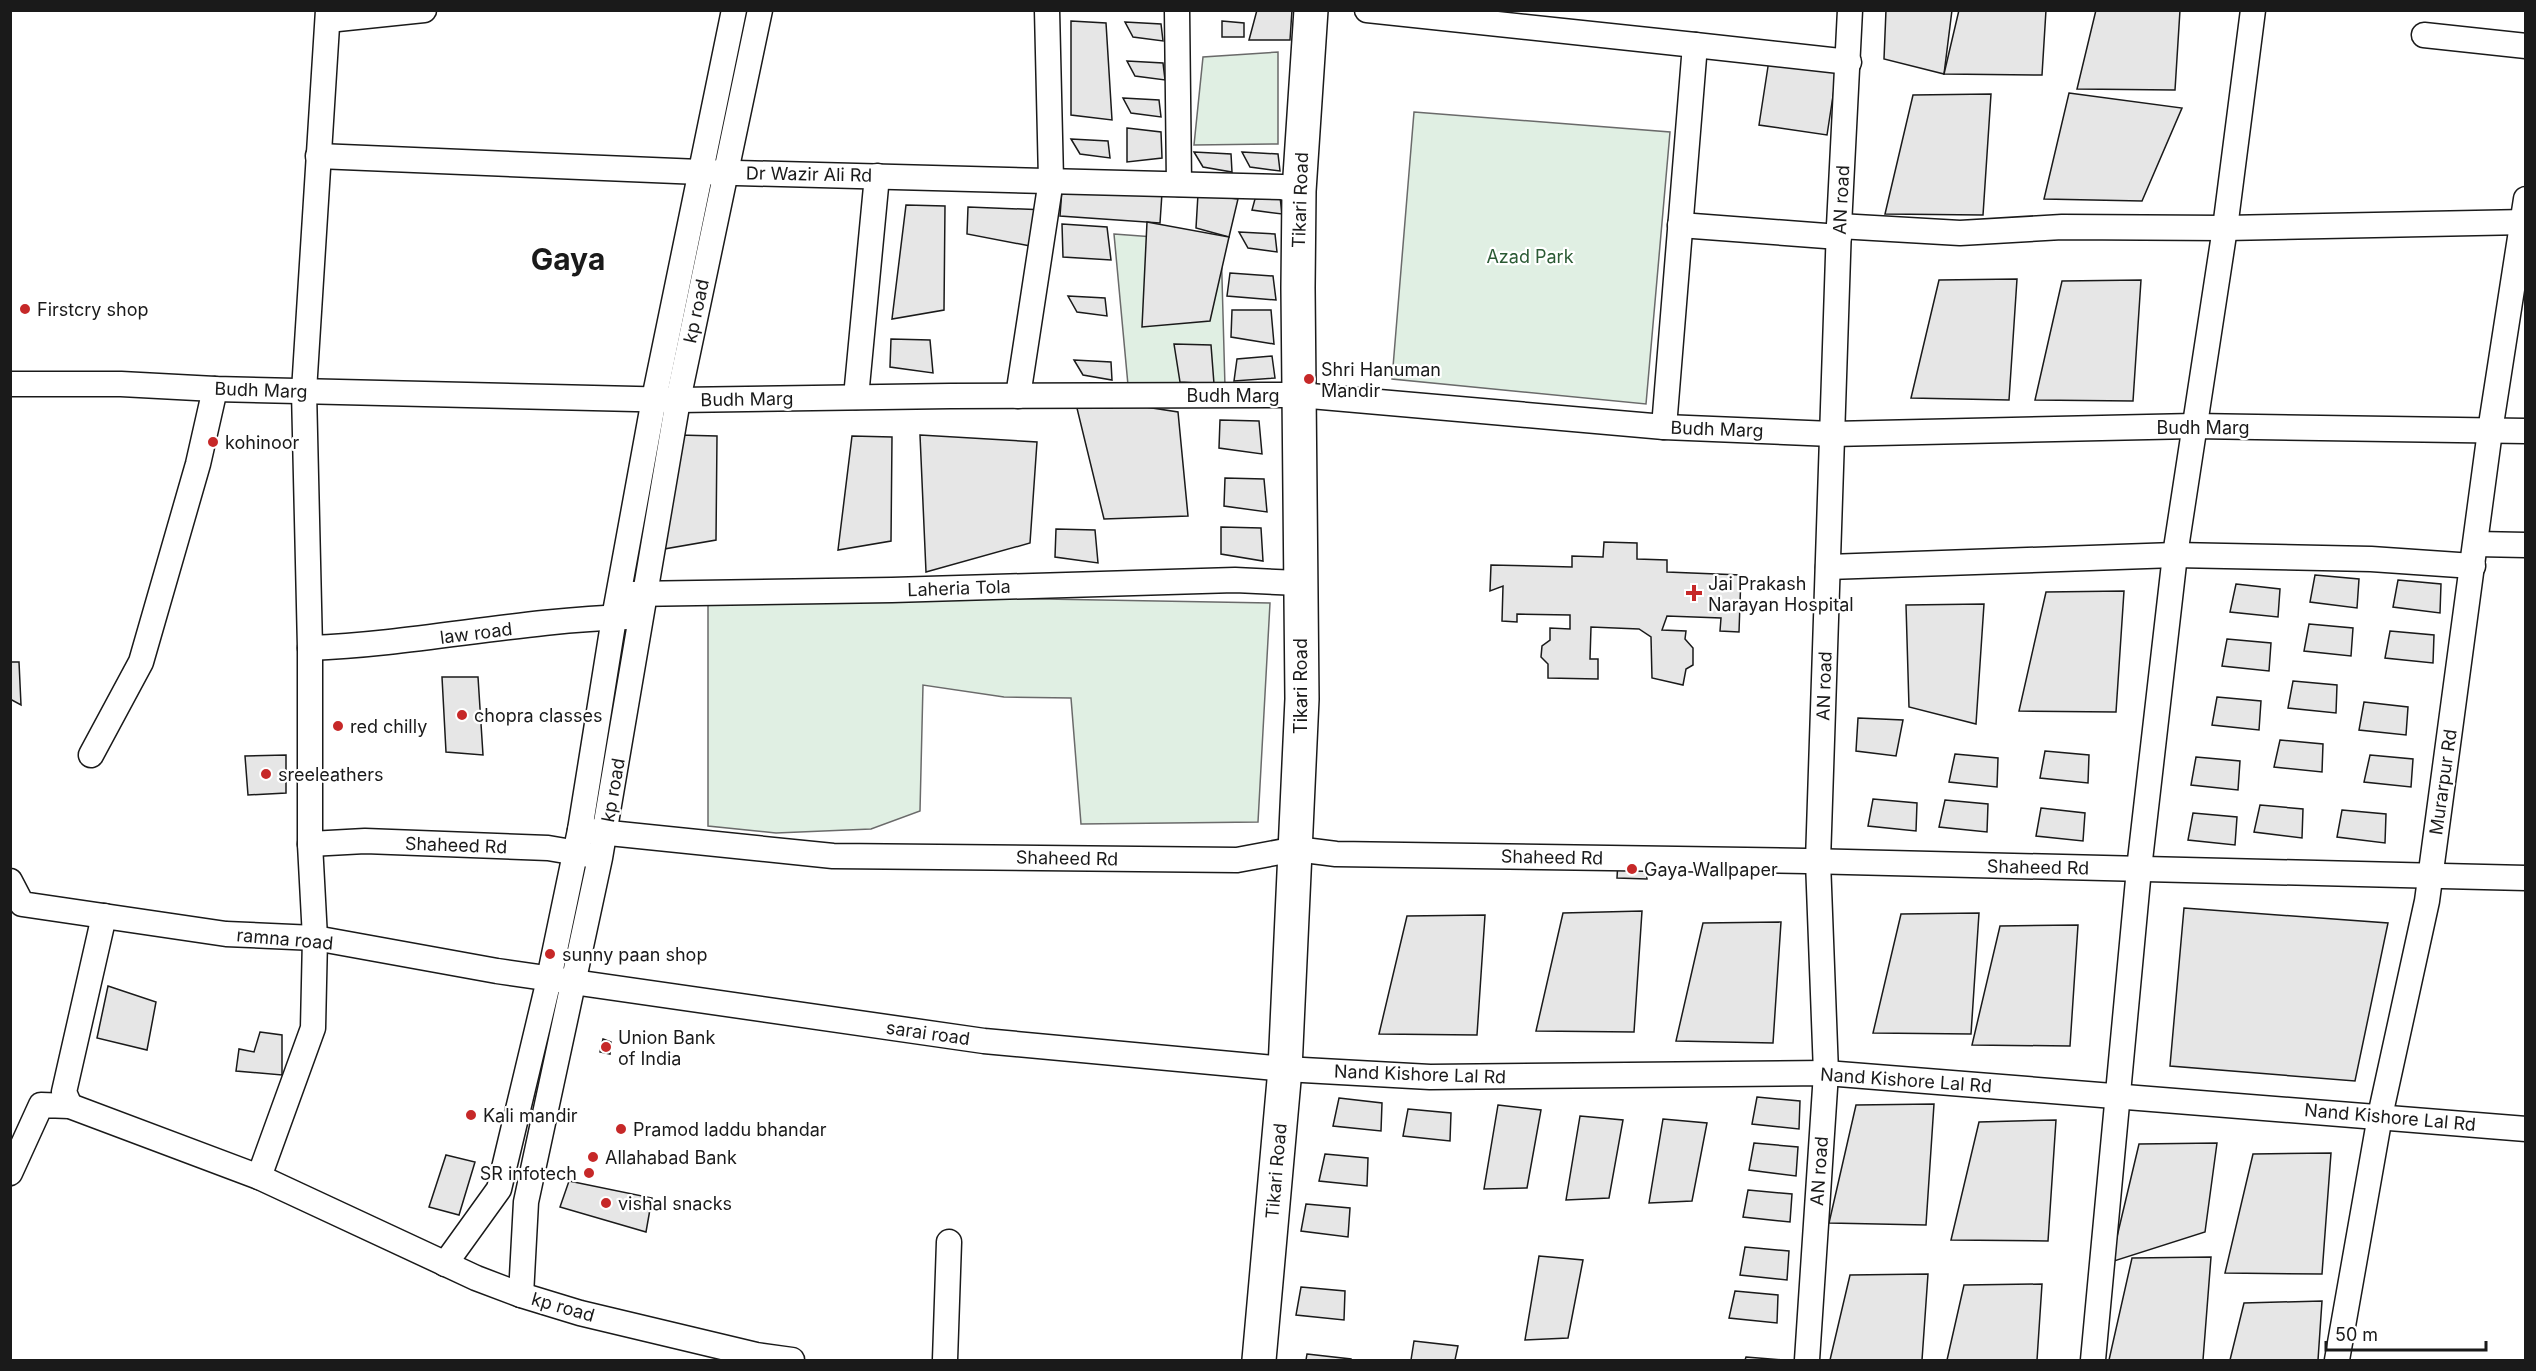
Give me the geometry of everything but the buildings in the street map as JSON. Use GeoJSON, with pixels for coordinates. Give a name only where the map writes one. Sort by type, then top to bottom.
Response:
{"type":"FeatureCollection","features":[{"type":"Feature","properties":{"kind":"highway","name":"Tikari Road"},"geometry":{"type":"LineString","coordinates":[[1259,1360],[1285,1069],[1302,699],[1299,583],[1299,191],[1311,10]]}},
{"type":"Feature","properties":{"kind":"street"},"geometry":{"type":"LineString","coordinates":[[259,1177],[313,1028],[315,938],[310,844],[310,648],[304,391],[328,15],[424,10]]}},
{"type":"Feature","properties":{"kind":"street","name":"kp road"},"geometry":{"type":"LineString","coordinates":[[446,1264],[499,1189],[600,858],[643,606],[666,399],[700,172],[734,10]]}},
{"type":"Feature","properties":{"kind":"street","name":"kp road"},"geometry":{"type":"LineString","coordinates":[[760,10],[725,172],[618,593],[578,841],[562,979],[526,1202],[521,1295],[580,1313],[756,1355],[792,1360]]}},
{"type":"Feature","properties":{"kind":"street"},"geometry":{"type":"LineString","coordinates":[[1018,396],[1051,180],[1047,10]]}},
{"type":"Feature","properties":{"kind":"street"},"geometry":{"type":"LineString","coordinates":[[1177,10],[1179,184]]}},
{"type":"Feature","properties":{"kind":"street"},"geometry":{"type":"LineString","coordinates":[[1367,10],[1849,62]]}},
{"type":"Feature","properties":{"kind":"street","name":"AN road"},"geometry":{"type":"LineString","coordinates":[[1807,1360],[1826,1074],[1818,861],[1839,232],[1850,10]]}},
{"type":"Feature","properties":{"kind":"street"},"geometry":{"type":"LineString","coordinates":[[2093,1360],[2116,1095],[2139,869],[2175,555],[2225,228],[2253,10]]}},
{"type":"Feature","properties":{"kind":"street"},"geometry":{"type":"LineString","coordinates":[[2424,35],[2526,46]]}},
{"type":"Feature","properties":{"kind":"street"},"geometry":{"type":"LineString","coordinates":[[1664,427],[1695,45]]}},
{"type":"Feature","properties":{"kind":"street","name":"Dr Wazir Ali Rd"},"geometry":{"type":"LineString","coordinates":[[318,156],[700,172],[1282,186],[1299,191]]}},
{"type":"Feature","properties":{"kind":"street"},"geometry":{"type":"LineString","coordinates":[[856,397],[877,176]]}},
{"type":"Feature","properties":{"kind":"street"},"geometry":{"type":"LineString","coordinates":[[1680,225],[1839,232],[1960,232],[2062,227],[2225,228],[2524,214]]}},
{"type":"Feature","properties":{"kind":"street","name":"Murarpur Rd"},"geometry":{"type":"LineString","coordinates":[[2337,1360],[2380,1116],[2430,876],[2490,431],[2524,214]]}},
{"type":"Feature","properties":{"kind":"street","name":"Budh Marg"},"geometry":{"type":"LineString","coordinates":[[10,384],[121,384],[215,389],[666,399],[1299,395],[1664,427],[1832,434],[2194,426],[2526,431]]}},
{"type":"Feature","properties":{"kind":"street"},"geometry":{"type":"LineString","coordinates":[[91,755],[141,662],[198,464],[215,389]]}},
{"type":"Feature","properties":{"kind":"street"},"geometry":{"type":"LineString","coordinates":[[1828,567],[2175,555],[2372,559],[2475,555],[2526,544]]}},
{"type":"Feature","properties":{"kind":"street","name":"Laheria Tola"},"geometry":{"type":"LineString","coordinates":[[618,593],[643,606],[1235,580],[1299,583]]}},
{"type":"Feature","properties":{"kind":"street","name":"law road"},"geometry":{"type":"LineString","coordinates":[[310,648],[373,645],[614,618],[643,606]]}},
{"type":"Feature","properties":{"kind":"street","name":"Shaheed Rd"},"geometry":{"type":"LineString","coordinates":[[310,844],[388,842],[548,848],[605,833],[833,856],[1237,860],[1296,849],[1336,854],[1818,861],[2526,878]]}},
{"type":"Feature","properties":{"kind":"street","name":"Shaheed Rd"},"geometry":{"type":"LineString","coordinates":[[578,841],[600,858]]}},
{"type":"Feature","properties":{"kind":"street","name":"ramna road"},"geometry":{"type":"LineString","coordinates":[[10,881],[16,903],[226,934],[315,938],[497,971],[562,979]]}},
{"type":"Feature","properties":{"kind":"street"},"geometry":{"type":"LineString","coordinates":[[70,1106],[64,1092],[104,916]]}},
{"type":"Feature","properties":{"kind":"street","name":"sarai road"},"geometry":{"type":"LineString","coordinates":[[562,979],[984,1041],[1285,1069]]}},
{"type":"Feature","properties":{"kind":"street","name":"Nand Kishore Lal Rd"},"geometry":{"type":"LineString","coordinates":[[1285,1069],[1430,1077],[1826,1074],[2526,1129]]}},
{"type":"Feature","properties":{"kind":"street"},"geometry":{"type":"LineString","coordinates":[[10,1173],[41,1105],[70,1106],[259,1177],[446,1264],[521,1295]]}},
{"type":"Feature","properties":{"kind":"street"},"geometry":{"type":"LineString","coordinates":[[945,1360],[950,1242]]}},
{"type":"Feature","properties":{"kind":"green space"},"geometry":{"type":"Polygon","coordinates":[[[1278,52],[1278,144],[1194,145],[1203,57],[1278,52]]]}},
{"type":"Feature","properties":{"kind":"green space","name":"Azad Park"},"geometry":{"type":"Polygon","coordinates":[[[1414,112],[1670,132],[1646,404],[1392,379],[1414,112]]]}},
{"type":"Feature","properties":{"kind":"green space"},"geometry":{"type":"Polygon","coordinates":[[[1114,234],[1221,242],[1225,387],[1128,385],[1114,234]]]}},
{"type":"Feature","properties":{"kind":"green space"},"geometry":{"type":"Polygon","coordinates":[[[708,593],[1270,603],[1258,822],[1081,824],[1071,698],[1004,697],[923,685],[920,811],[871,829],[776,833],[708,826],[708,593]]]}},
{"type":"Feature","properties":{"kind":"place","name":"Firstcry shop"},"geometry":{"type":"Point","coordinates":[25,309]}},
{"type":"Feature","properties":{"kind":"place","name":"Shri Hanuman Mandir"},"geometry":{"type":"Point","coordinates":[1309,379]}},
{"type":"Feature","properties":{"kind":"place","name":"kohinoor"},"geometry":{"type":"Point","coordinates":[213,442]}},
{"type":"Feature","properties":{"kind":"place","name":"Jai Prakash Narayan Hospital"},"geometry":{"type":"Point","coordinates":[1694,593]}},
{"type":"Feature","properties":{"kind":"place","name":"chopra classes"},"geometry":{"type":"Point","coordinates":[462,715]}},
{"type":"Feature","properties":{"kind":"place","name":"red chilly"},"geometry":{"type":"Point","coordinates":[338,726]}},
{"type":"Feature","properties":{"kind":"place","name":"sreeleathers"},"geometry":{"type":"Point","coordinates":[266,774]}},
{"type":"Feature","properties":{"kind":"place","name":"Gaya Wallpaper"},"geometry":{"type":"Point","coordinates":[1632,869]}},
{"type":"Feature","properties":{"kind":"place","name":"sunny paan shop"},"geometry":{"type":"Point","coordinates":[550,954]}},
{"type":"Feature","properties":{"kind":"place","name":"Union Bank of India"},"geometry":{"type":"Point","coordinates":[606,1047]}},
{"type":"Feature","properties":{"kind":"place","name":"Kali mandir"},"geometry":{"type":"Point","coordinates":[471,1115]}},
{"type":"Feature","properties":{"kind":"place","name":"Pramod laddu bhandar"},"geometry":{"type":"Point","coordinates":[621,1129]}},
{"type":"Feature","properties":{"kind":"place","name":"Allahabad Bank"},"geometry":{"type":"Point","coordinates":[593,1157]}},
{"type":"Feature","properties":{"kind":"place","name":"SR infotech"},"geometry":{"type":"Point","coordinates":[589,1173]}},
{"type":"Feature","properties":{"kind":"place","name":"vishal snacks"},"geometry":{"type":"Point","coordinates":[606,1203]}},
{"type":"Feature","properties":{"kind":"district","name":"Gaya"},"geometry":{"type":"Point","coordinates":[568,259]}}]}
